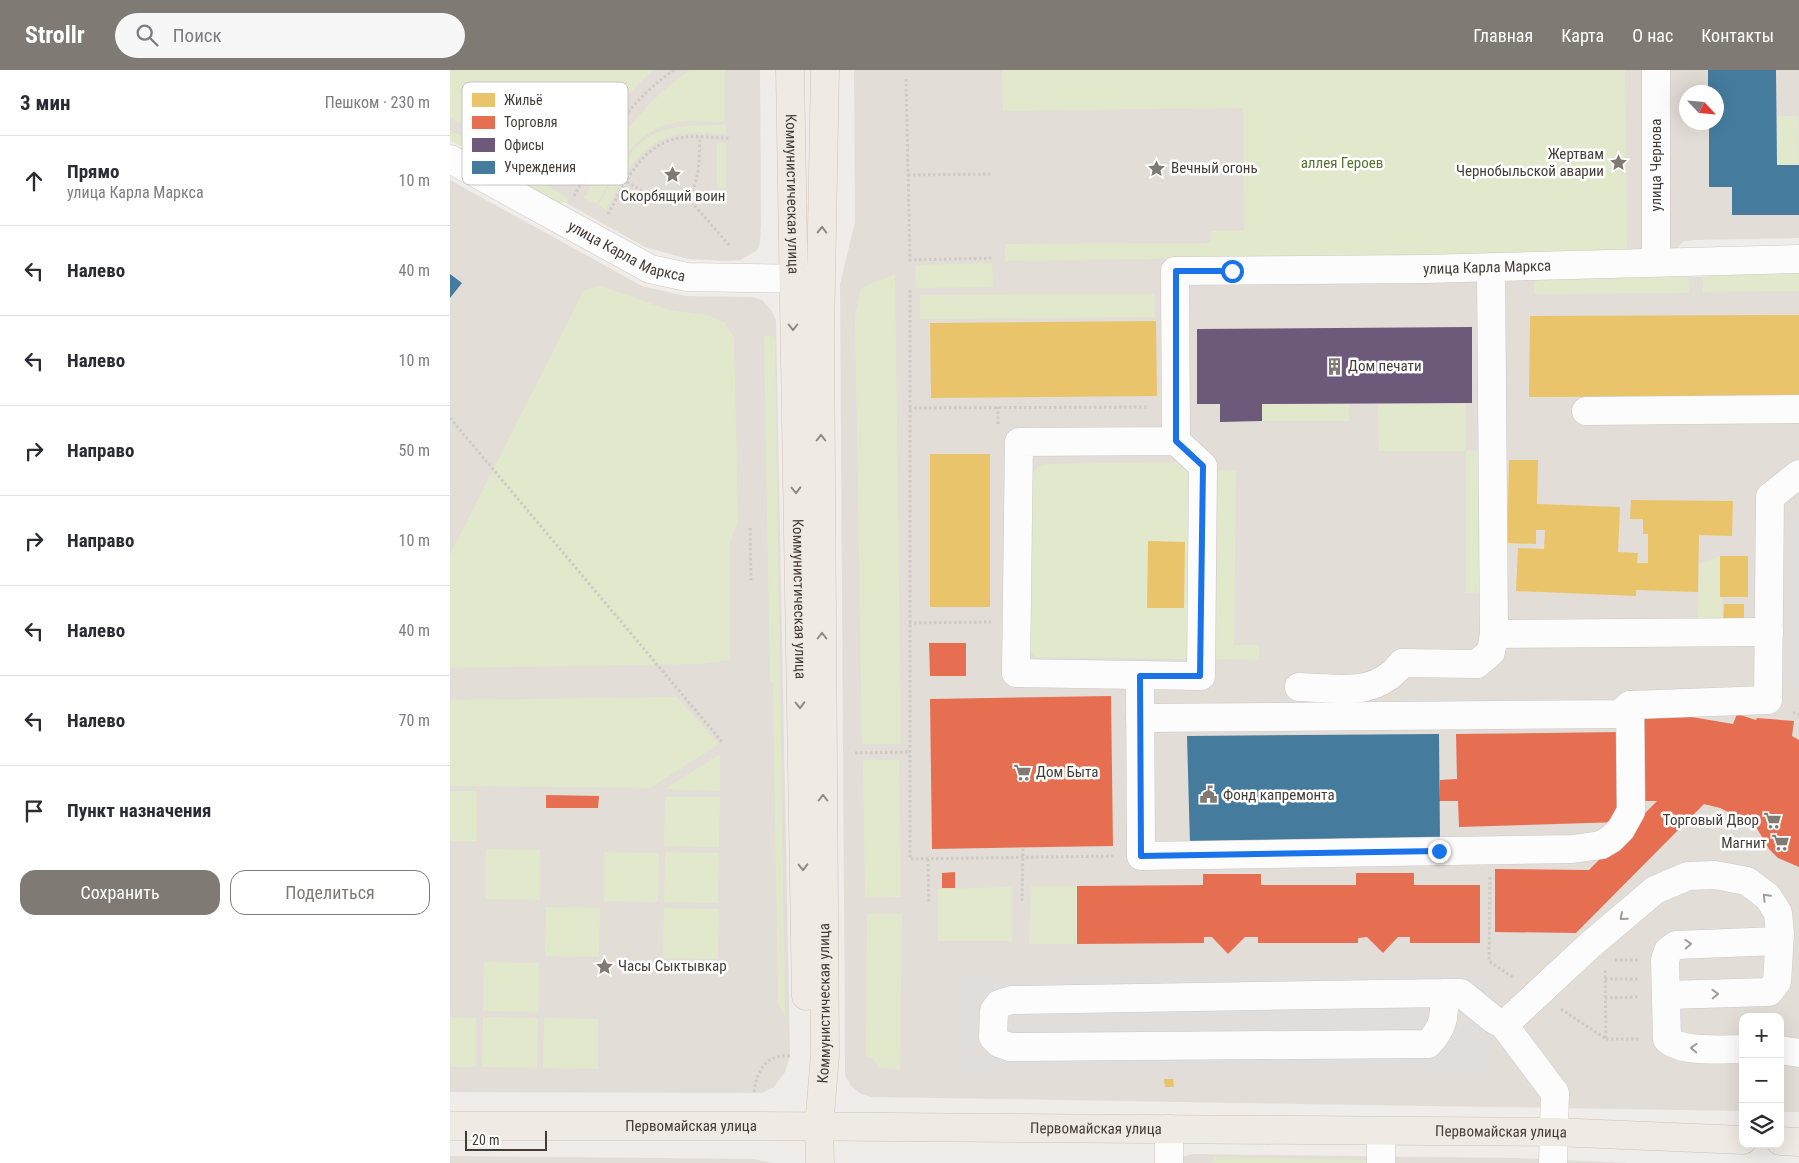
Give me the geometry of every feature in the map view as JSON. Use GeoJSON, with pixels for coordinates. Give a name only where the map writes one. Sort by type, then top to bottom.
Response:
{"type":"FeatureCollection","features":[{"type":"Feature","properties":{"kind":"main road","name":"Коммунистическая улица"},"geometry":{"type":"LineString","coordinates":[[790,70],[807,1056],[819,1127]]}},
{"type":"Feature","properties":{"kind":"main road","name":"Коммунистическая улица"},"geometry":{"type":"LineString","coordinates":[[820,1163],[819,1127],[825,1056],[821,279],[826,70]]}},
{"type":"Feature","properties":{"kind":"main road","name":"Первомайская улица"},"geometry":{"type":"LineString","coordinates":[[450,1126],[1554,1132],[1739,1140]]}},
{"type":"Feature","properties":{"kind":"main road"},"geometry":{"type":"LineString","coordinates":[[1784,1141],[1799,1142]]}},
{"type":"Feature","properties":{"kind":"street","name":"улица Чернова"},"geometry":{"type":"LineString","coordinates":[[1656,70],[1656,261]]}},
{"type":"Feature","properties":{"kind":"street","name":"улица Карла Маркса"},"geometry":{"type":"LineString","coordinates":[[450,159],[462,166]]}},
{"type":"Feature","properties":{"kind":"street","name":"улица Карла Маркса"},"geometry":{"type":"LineString","coordinates":[[497,185],[650,269],[687,277],[821,279]]}},
{"type":"Feature","properties":{"kind":"street","name":"улица Карла Маркса"},"geometry":{"type":"LineString","coordinates":[[1176,441],[1176,271],[1491,266],[1799,258]]}},
{"type":"Feature","properties":{"kind":"street"},"geometry":{"type":"LineString","coordinates":[[1300,687],[1356,688],[1375,686],[1393,675],[1402,664],[1477,664],[1491,652],[1494,634],[1491,266]]}},
{"type":"Feature","properties":{"kind":"street"},"geometry":{"type":"LineString","coordinates":[[1586,411],[1799,409]]}},
{"type":"Feature","properties":{"kind":"street"},"geometry":{"type":"LineString","coordinates":[[1176,441],[1203,466],[1200,676],[1016,673],[1017,622],[1019,442],[1176,441]]}},
{"type":"Feature","properties":{"kind":"street"},"geometry":{"type":"LineString","coordinates":[[1140,718],[1620,714],[1630,705],[1768,700],[1770,496],[1799,474]]}},
{"type":"Feature","properties":{"kind":"street"},"geometry":{"type":"LineString","coordinates":[[1494,634],[1769,632]]}},
{"type":"Feature","properties":{"kind":"street"},"geometry":{"type":"LineString","coordinates":[[1140,676],[1141,856],[1573,849],[1601,845],[1622,829],[1631,811],[1630,705]]}},
{"type":"Feature","properties":{"kind":"street"},"geometry":{"type":"LineString","coordinates":[[1504,1025],[1590,945],[1655,890],[1688,876],[1715,875],[1747,881],[1768,897],[1778,914],[1777,982],[1769,992],[1656,987]]}},
{"type":"Feature","properties":{"kind":"street"},"geometry":{"type":"LineString","coordinates":[[1739,1049],[1682,1048],[1672,1044],[1667,1039],[1656,987],[1668,951],[1676,945],[1778,941]]}},
{"type":"Feature","properties":{"kind":"street"},"geometry":{"type":"LineString","coordinates":[[1444,993],[1445,1017],[1439,1033],[1428,1044],[1010,1047],[999,1043],[993,1037],[994,1011],[999,1004],[1011,1000],[1444,993],[1461,993],[1493,1019],[1504,1025],[1555,1093],[1553,1163]]}},
{"type":"Feature","properties":{"kind":"street"},"geometry":{"type":"LineString","coordinates":[[1784,1051],[1799,1053]]}},
{"type":"Feature","properties":{"kind":"street"},"geometry":{"type":"LineString","coordinates":[[1169,1129],[1170,1163]]}},
{"type":"Feature","properties":{"kind":"street"},"geometry":{"type":"LineString","coordinates":[[1381,1131],[1381,1163]]}},
{"type":"Feature","properties":{"kind":"path"},"geometry":{"type":"LineString","coordinates":[[628,113],[656,82],[674,70]]}},
{"type":"Feature","properties":{"kind":"path"},"geometry":{"type":"LineString","coordinates":[[906,79],[910,260],[993,258]]}},
{"type":"Feature","properties":{"kind":"path"},"geometry":{"type":"LineString","coordinates":[[628,180],[635,168],[656,146],[672,140],[700,137],[729,138]]}},
{"type":"Feature","properties":{"kind":"path"},"geometry":{"type":"LineString","coordinates":[[628,182],[667,202],[678,203],[688,198],[699,172],[700,137]]}},
{"type":"Feature","properties":{"kind":"path"},"geometry":{"type":"LineString","coordinates":[[908,175],[992,174]]}},
{"type":"Feature","properties":{"kind":"path"},"geometry":{"type":"LineString","coordinates":[[573,196],[579,185]]}},
{"type":"Feature","properties":{"kind":"path"},"geometry":{"type":"LineString","coordinates":[[608,214],[625,185]]}},
{"type":"Feature","properties":{"kind":"path"},"geometry":{"type":"LineString","coordinates":[[688,198],[730,246]]}},
{"type":"Feature","properties":{"kind":"path"},"geometry":{"type":"LineString","coordinates":[[910,290],[910,859],[1082,857]]}},
{"type":"Feature","properties":{"kind":"path"},"geometry":{"type":"LineString","coordinates":[[909,408],[1146,407]]}},
{"type":"Feature","properties":{"kind":"path"},"geometry":{"type":"LineString","coordinates":[[450,418],[723,743]]}},
{"type":"Feature","properties":{"kind":"path"},"geometry":{"type":"LineString","coordinates":[[750,528],[751,581]]}},
{"type":"Feature","properties":{"kind":"path"},"geometry":{"type":"LineString","coordinates":[[909,624],[1017,622]]}},
{"type":"Feature","properties":{"kind":"path"},"geometry":{"type":"LineString","coordinates":[[855,753],[910,752]]}},
{"type":"Feature","properties":{"kind":"path"},"geometry":{"type":"LineString","coordinates":[[1022,901],[1023,847]]}},
{"type":"Feature","properties":{"kind":"path"},"geometry":{"type":"LineString","coordinates":[[928,859],[929,904]]}},
{"type":"Feature","properties":{"kind":"path"},"geometry":{"type":"LineString","coordinates":[[1489,961],[1490,880]]}},
{"type":"Feature","properties":{"kind":"path"},"geometry":{"type":"LineString","coordinates":[[1613,960],[1638,960]]}},
{"type":"Feature","properties":{"kind":"path"},"geometry":{"type":"LineString","coordinates":[[1605,979],[1656,987]]}},
{"type":"Feature","properties":{"kind":"path"},"geometry":{"type":"LineString","coordinates":[[1605,998],[1638,997]]}},
{"type":"Feature","properties":{"kind":"path"},"geometry":{"type":"LineString","coordinates":[[1606,1039],[1648,1040]]}},
{"type":"Feature","properties":{"kind":"path"},"geometry":{"type":"LineString","coordinates":[[754,1092],[759,1070],[766,1061],[782,1055],[790,1056]]}},
{"type":"Feature","properties":{"kind":"shaded area"},"geometry":{"type":"Polygon","coordinates":[[[450,70],[760,70],[760,243],[757,250],[741,260],[688,259],[645,247],[534,185],[628,185],[628,82],[462,82],[462,145],[450,138],[450,70]]]}},
{"type":"Feature","properties":{"kind":"shaded area"},"geometry":{"type":"Polygon","coordinates":[[[854,70],[1799,70],[1799,238],[1684,241],[1674,251],[1683,277],[1799,277],[1799,1112],[1784,1112],[1784,1013],[1739,1013],[1739,1111],[872,1097],[861,1094],[851,1086],[845,1075],[840,284],[855,222],[854,70]]]}},
{"type":"Feature","properties":{"kind":"shaded area"},"geometry":{"type":"Polygon","coordinates":[[[450,180],[642,286],[685,296],[752,297],[762,300],[771,310],[776,320],[790,1056],[785,1072],[774,1087],[762,1093],[450,1092],[450,180]]]}},
{"type":"Feature","properties":{"kind":"shaded area"},"geometry":{"type":"Polygon","coordinates":[[[1799,515],[1799,690],[1781,680],[1783,527],[1799,515]]]}},
{"type":"Feature","properties":{"kind":"shaded area"},"geometry":{"type":"Polygon","coordinates":[[[1490,974],[1490,1075],[959,1078],[959,977],[1490,974]]]}},
{"type":"Feature","properties":{"kind":"shaded area"},"geometry":{"type":"Polygon","coordinates":[[[1192,1154],[1516,1158],[1629,1163],[1164,1163],[1192,1154]]]}},
{"type":"Feature","properties":{"kind":"shaded area"},"geometry":{"type":"Polygon","coordinates":[[[450,1156],[754,1159],[772,1163],[450,1163],[450,1156]]]}},
{"type":"Feature","properties":{"kind":"green space"},"geometry":{"type":"Polygon","coordinates":[[[450,70],[654,70],[628,95],[628,82],[462,82],[462,125],[450,118],[450,70]]]}},
{"type":"Feature","properties":{"kind":"green space"},"geometry":{"type":"Polygon","coordinates":[[[690,70],[725,70],[725,121],[686,121],[668,124],[653,130],[641,139],[628,153],[628,129],[656,97],[690,70]]]}},
{"type":"Feature","properties":{"kind":"green space","name":"аллея Героев"},"geometry":{"type":"Polygon","coordinates":[[[1002,70],[1625,70],[1627,253],[1005,261],[1005,244],[1210,243],[1211,231],[1244,231],[1243,108],[1003,111],[1002,70]]]}},
{"type":"Feature","properties":{"kind":"green space"},"geometry":{"type":"Polygon","coordinates":[[[1777,116],[1798,116],[1799,165],[1777,165],[1777,116]]]}},
{"type":"Feature","properties":{"kind":"green space"},"geometry":{"type":"Polygon","coordinates":[[[726,125],[726,134],[698,133],[671,136],[649,147],[628,172],[628,157],[646,139],[659,132],[676,127],[726,125]]]}},
{"type":"Feature","properties":{"kind":"green space"},"geometry":{"type":"Polygon","coordinates":[[[450,130],[462,137],[462,147],[450,140],[450,130]]]}},
{"type":"Feature","properties":{"kind":"green space"},"geometry":{"type":"Polygon","coordinates":[[[717,143],[726,143],[726,188],[717,188],[717,143]]]}},
{"type":"Feature","properties":{"kind":"green space"},"geometry":{"type":"Polygon","coordinates":[[[527,185],[545,185],[568,198],[568,202],[558,203],[527,185]]]}},
{"type":"Feature","properties":{"kind":"green space"},"geometry":{"type":"Polygon","coordinates":[[[592,185],[607,185],[597,204],[584,198],[592,185]]]}},
{"type":"Feature","properties":{"kind":"green space"},"geometry":{"type":"Polygon","coordinates":[[[610,185],[620,185],[606,210],[598,205],[610,185]]]}},
{"type":"Feature","properties":{"kind":"green space"},"geometry":{"type":"Polygon","coordinates":[[[992,263],[993,287],[916,288],[915,265],[992,263]]]}},
{"type":"Feature","properties":{"kind":"green space"},"geometry":{"type":"Polygon","coordinates":[[[1799,268],[1799,291],[1703,292],[1703,269],[1799,268]]]}},
{"type":"Feature","properties":{"kind":"green space"},"geometry":{"type":"Polygon","coordinates":[[[1688,269],[1689,293],[1534,294],[1534,272],[1688,269]]]}},
{"type":"Feature","properties":{"kind":"green space"},"geometry":{"type":"Polygon","coordinates":[[[895,274],[901,744],[862,744],[855,316],[861,288],[895,274]]]}},
{"type":"Feature","properties":{"kind":"green space"},"geometry":{"type":"Polygon","coordinates":[[[601,286],[669,310],[708,315],[725,323],[734,338],[738,522],[730,541],[730,660],[701,664],[450,668],[450,555],[584,290],[601,286]]]}},
{"type":"Feature","properties":{"kind":"green space"},"geometry":{"type":"Polygon","coordinates":[[[1154,294],[1155,317],[920,319],[920,295],[1154,294]]]}},
{"type":"Feature","properties":{"kind":"green space"},"geometry":{"type":"Polygon","coordinates":[[[764,336],[773,336],[775,338],[785,1015],[778,1005],[773,683],[770,683],[764,336]]]}},
{"type":"Feature","properties":{"kind":"green space"},"geometry":{"type":"Polygon","coordinates":[[[1466,403],[1466,451],[1379,451],[1378,404],[1466,403]]]}},
{"type":"Feature","properties":{"kind":"green space"},"geometry":{"type":"Polygon","coordinates":[[[1262,404],[1349,404],[1349,421],[1262,421],[1262,404]]]}},
{"type":"Feature","properties":{"kind":"green space"},"geometry":{"type":"Polygon","coordinates":[[[1485,450],[1484,592],[1466,593],[1466,451],[1485,450]]]}},
{"type":"Feature","properties":{"kind":"green space"},"geometry":{"type":"Polygon","coordinates":[[[1179,462],[1192,469],[1188,657],[1185,659],[1035,657],[1029,650],[1032,473],[1039,466],[1046,464],[1179,462]]]}},
{"type":"Feature","properties":{"kind":"green space"},"geometry":{"type":"Polygon","coordinates":[[[1218,470],[1236,470],[1234,645],[1259,645],[1259,660],[1216,659],[1218,470]]]}},
{"type":"Feature","properties":{"kind":"green space"},"geometry":{"type":"Polygon","coordinates":[[[1720,556],[1723,619],[1698,619],[1699,564],[1720,556]]]}},
{"type":"Feature","properties":{"kind":"green space"},"geometry":{"type":"Polygon","coordinates":[[[677,697],[719,744],[650,788],[450,786],[450,700],[677,697]]]}},
{"type":"Feature","properties":{"kind":"green space"},"geometry":{"type":"Polygon","coordinates":[[[720,754],[720,791],[665,789],[720,754]]]}},
{"type":"Feature","properties":{"kind":"green space"},"geometry":{"type":"Polygon","coordinates":[[[863,760],[899,760],[901,897],[865,898],[863,760]]]}},
{"type":"Feature","properties":{"kind":"green space"},"geometry":{"type":"Polygon","coordinates":[[[450,791],[477,791],[477,841],[450,841],[450,791]]]}},
{"type":"Feature","properties":{"kind":"green space"},"geometry":{"type":"Polygon","coordinates":[[[665,797],[720,797],[719,847],[664,846],[665,797]]]}},
{"type":"Feature","properties":{"kind":"green space"},"geometry":{"type":"Polygon","coordinates":[[[486,849],[540,850],[540,900],[485,899],[486,849]]]}},
{"type":"Feature","properties":{"kind":"green space"},"geometry":{"type":"Polygon","coordinates":[[[604,852],[659,853],[658,902],[604,901],[604,852]]]}},
{"type":"Feature","properties":{"kind":"green space"},"geometry":{"type":"Polygon","coordinates":[[[665,852],[719,853],[718,903],[664,902],[665,852]]]}},
{"type":"Feature","properties":{"kind":"green space"},"geometry":{"type":"Polygon","coordinates":[[[1031,886],[1077,886],[1077,944],[1029,944],[1031,886]]]}},
{"type":"Feature","properties":{"kind":"green space"},"geometry":{"type":"Polygon","coordinates":[[[1012,887],[1012,941],[938,941],[938,889],[1012,887]]]}},
{"type":"Feature","properties":{"kind":"green space"},"geometry":{"type":"Polygon","coordinates":[[[546,907],[600,908],[599,957],[545,956],[546,907]]]}},
{"type":"Feature","properties":{"kind":"green space"},"geometry":{"type":"Polygon","coordinates":[[[664,908],[719,909],[718,959],[663,958],[664,908]]]}},
{"type":"Feature","properties":{"kind":"green space"},"geometry":{"type":"Polygon","coordinates":[[[867,914],[902,914],[900,1069],[879,1068],[873,1059],[866,1056],[867,914]]]}},
{"type":"Feature","properties":{"kind":"green space"},"geometry":{"type":"Polygon","coordinates":[[[484,962],[539,963],[538,1012],[483,1011],[484,962]]]}},
{"type":"Feature","properties":{"kind":"green space"},"geometry":{"type":"Polygon","coordinates":[[[450,1017],[476,1018],[476,1067],[450,1067],[450,1017]]]}},
{"type":"Feature","properties":{"kind":"green space"},"geometry":{"type":"Polygon","coordinates":[[[483,1017],[538,1018],[537,1068],[482,1067],[483,1017]]]}},
{"type":"Feature","properties":{"kind":"green space"},"geometry":{"type":"Polygon","coordinates":[[[544,1018],[598,1019],[598,1069],[543,1068],[544,1018]]]}},
{"type":"Feature","properties":{"kind":"green space"},"geometry":{"type":"Polygon","coordinates":[[[1215,1157],[1364,1160],[1373,1163],[1210,1163],[1215,1157]]]}},
{"type":"Feature","properties":{"kind":"building: Жильё"},"geometry":{"type":"Polygon","coordinates":[[[1799,315],[1799,396],[1529,397],[1530,316],[1799,315]]]}},
{"type":"Feature","properties":{"kind":"building: Жильё"},"geometry":{"type":"Polygon","coordinates":[[[1156,321],[1157,396],[931,398],[930,323],[1156,321]]]}},
{"type":"Feature","properties":{"kind":"building: Жильё"},"geometry":{"type":"Polygon","coordinates":[[[930,454],[990,454],[990,607],[930,607],[930,454]]]}},
{"type":"Feature","properties":{"kind":"building: Жильё"},"geometry":{"type":"Polygon","coordinates":[[[1509,460],[1538,460],[1537,504],[1620,507],[1618,552],[1638,553],[1637,563],[1648,563],[1648,534],[1643,534],[1643,519],[1630,519],[1631,500],[1733,501],[1732,536],[1699,535],[1698,592],[1636,590],[1636,596],[1516,591],[1518,548],[1544,549],[1545,530],[1536,530],[1536,544],[1507,543],[1509,460]]]}},
{"type":"Feature","properties":{"kind":"building: Жильё"},"geometry":{"type":"Polygon","coordinates":[[[1148,541],[1185,542],[1184,608],[1147,608],[1148,541]]]}},
{"type":"Feature","properties":{"kind":"building: Жильё"},"geometry":{"type":"Polygon","coordinates":[[[1720,556],[1748,556],[1748,597],[1720,597],[1720,556]]]}},
{"type":"Feature","properties":{"kind":"building: Жильё"},"geometry":{"type":"Polygon","coordinates":[[[1724,604],[1744,604],[1744,623],[1723,623],[1724,604]]]}},
{"type":"Feature","properties":{"kind":"building: Жильё"},"geometry":{"type":"Polygon","coordinates":[[[1164,1079],[1173,1079],[1174,1087],[1165,1087],[1164,1079]]]}},
{"type":"Feature","properties":{"kind":"building: Торговля"},"geometry":{"type":"Polygon","coordinates":[[[929,643],[966,643],[966,676],[930,676],[929,643]]]}},
{"type":"Feature","properties":{"kind":"building: Торговля","name":"Дом Быта"},"geometry":{"type":"Polygon","coordinates":[[[1111,696],[1113,846],[932,849],[930,699],[1111,696]]]}},
{"type":"Feature","properties":{"kind":"building: Торговля","name":"Торговый Двор"},"geometry":{"type":"Polygon","coordinates":[[[1737,714],[1756,720],[1757,718],[1794,721],[1792,736],[1799,740],[1799,867],[1778,858],[1769,849],[1755,825],[1720,808],[1704,804],[1576,933],[1495,932],[1495,869],[1589,870],[1657,801],[1644,801],[1643,716],[1686,716],[1733,724],[1737,714]]]}},
{"type":"Feature","properties":{"kind":"building: Торговля"},"geometry":{"type":"Polygon","coordinates":[[[1620,732],[1622,822],[1459,827],[1458,801],[1439,801],[1440,780],[1457,779],[1456,734],[1620,732]]]}},
{"type":"Feature","properties":{"kind":"building: Торговля"},"geometry":{"type":"Polygon","coordinates":[[[546,795],[599,796],[598,808],[546,808],[546,795]]]}},
{"type":"Feature","properties":{"kind":"building: Торговля"},"geometry":{"type":"Polygon","coordinates":[[[955,872],[955,888],[942,888],[942,873],[955,872]]]}},
{"type":"Feature","properties":{"kind":"building: Торговля"},"geometry":{"type":"Polygon","coordinates":[[[1356,873],[1414,873],[1414,885],[1480,885],[1480,943],[1410,943],[1410,937],[1398,937],[1383,953],[1367,937],[1358,938],[1358,943],[1258,943],[1258,937],[1245,937],[1228,954],[1212,937],[1204,937],[1204,943],[1077,944],[1077,886],[1203,885],[1203,874],[1261,874],[1261,885],[1356,885],[1356,873]]]}},
{"type":"Feature","properties":{"kind":"building: Офисы","name":"Дом печати"},"geometry":{"type":"Polygon","coordinates":[[[1472,327],[1472,403],[1262,404],[1262,421],[1220,422],[1220,404],[1197,404],[1197,329],[1472,327]]]}},
{"type":"Feature","properties":{"kind":"building: Учреждения"},"geometry":{"type":"Polygon","coordinates":[[[1708,70],[1776,70],[1777,165],[1799,165],[1799,215],[1732,215],[1732,187],[1709,187],[1709,130],[1724,130],[1724,85],[1708,85],[1708,70]]]}},
{"type":"Feature","properties":{"kind":"building: Учреждения"},"geometry":{"type":"Polygon","coordinates":[[[450,274],[462,283],[450,298],[450,274]]]}},
{"type":"Feature","properties":{"kind":"building: Учреждения"},"geometry":{"type":"Polygon","coordinates":[[[1439,734],[1440,840],[1190,844],[1187,736],[1439,734]]]}},
{"type":"Feature","properties":{"kind":"place","name":"Жертвам Чернобыльской аварии"},"geometry":{"type":"Point","coordinates":[1618,163]}},
{"type":"Feature","properties":{"kind":"place","name":"Вечный огонь"},"geometry":{"type":"Point","coordinates":[1157,168]}},
{"type":"Feature","properties":{"kind":"place","name":"Скорбящий воин"},"geometry":{"type":"Point","coordinates":[673,175]}},
{"type":"Feature","properties":{"kind":"place","name":"Дом печати"},"geometry":{"type":"Point","coordinates":[1334,366]}},
{"type":"Feature","properties":{"kind":"place","name":"Дом Быта"},"geometry":{"type":"Point","coordinates":[1022,772]}},
{"type":"Feature","properties":{"kind":"place","name":"Фонд капремонта"},"geometry":{"type":"Point","coordinates":[1209,795]}},
{"type":"Feature","properties":{"kind":"place","name":"Торговый Двор"},"geometry":{"type":"Point","coordinates":[1773,820]}},
{"type":"Feature","properties":{"kind":"place","name":"Магнит"},"geometry":{"type":"Point","coordinates":[1781,843]}},
{"type":"Feature","properties":{"kind":"place","name":"Часы Сыктывкар"},"geometry":{"type":"Point","coordinates":[604,966]}},
{"type":"Feature","properties":{"kind":"route"},"geometry":{"type":"LineString","coordinates":[[1232,271],[1176,271],[1176,441],[1203,466],[1200,676],[1140,676],[1141,856],[1439,851]]}}]}
